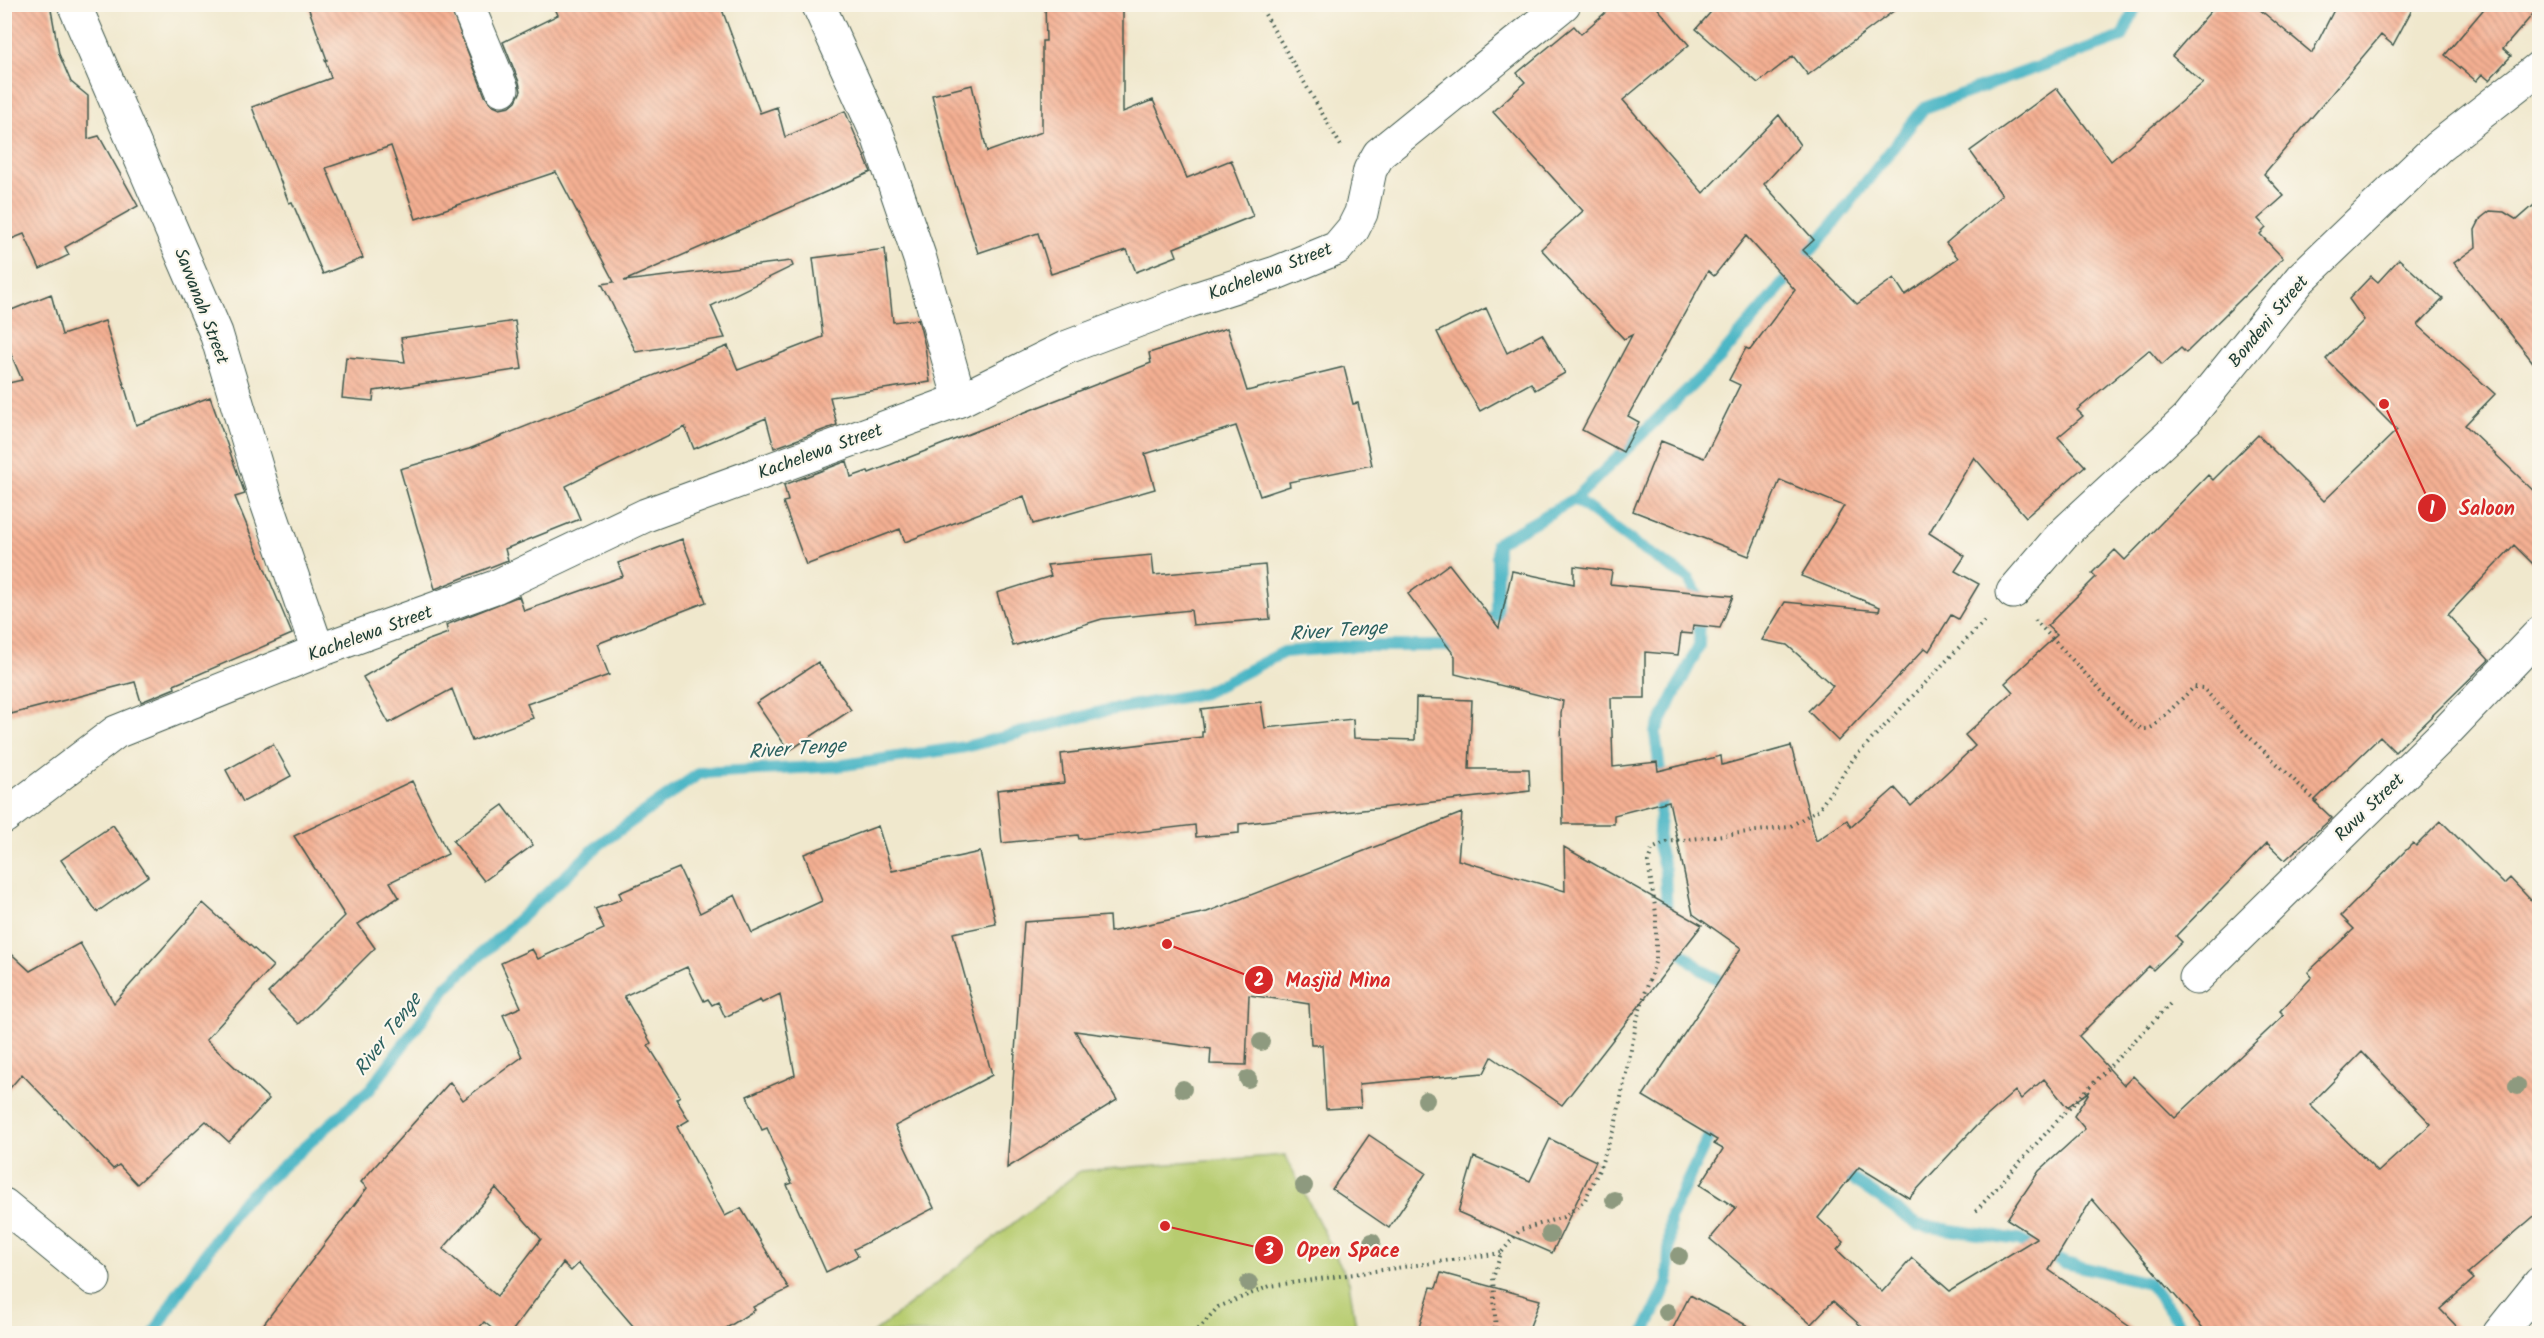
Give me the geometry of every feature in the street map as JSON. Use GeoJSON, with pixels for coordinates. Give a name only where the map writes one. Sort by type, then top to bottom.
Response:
{"type":"FeatureCollection","features":[{"type":"Feature","properties":{"kind":"street","name":"Savvanah Street"},"geometry":{"type":"LineString","coordinates":[[74,4],[216,333],[266,500],[318,651]]}},
{"type":"Feature","properties":{"kind":"street"},"geometry":{"type":"LineString","coordinates":[[467,4],[502,89]]}},
{"type":"Feature","properties":{"kind":"street"},"geometry":{"type":"LineString","coordinates":[[818,4],[878,136],[920,259],[960,400]]}},
{"type":"Feature","properties":{"kind":"street","name":"Kachelewa Street"},"geometry":{"type":"LineString","coordinates":[[6,813],[116,732],[318,651],[495,587],[646,514],[960,400],[1065,348],[1189,301],[1276,273],[1337,248],[1353,229],[1361,213],[1370,170],[1379,154],[1564,4]]}},
{"type":"Feature","properties":{"kind":"street","name":"Bondeni Street"},"geometry":{"type":"LineString","coordinates":[[2013,592],[2062,536],[2187,419],[2301,278],[2438,147],[2540,67]]}},
{"type":"Feature","properties":{"kind":"street","name":"Ruvu Street"},"geometry":{"type":"LineString","coordinates":[[2196,978],[2442,735],[2540,633]]}},
{"type":"Feature","properties":{"kind":"street"},"geometry":{"type":"LineString","coordinates":[[4,1205],[94,1280]]}},
{"type":"Feature","properties":{"kind":"street"},"geometry":{"type":"LineString","coordinates":[[2499,1334],[2540,1283]]}},
{"type":"Feature","properties":{"kind":"path"},"geometry":{"type":"LineString","coordinates":[[1259,4],[1366,188]]}},
{"type":"Feature","properties":{"kind":"path"},"geometry":{"type":"LineString","coordinates":[[1496,1334],[1493,1278],[1501,1253],[1520,1230],[1563,1217],[1584,1202],[1599,1170],[1615,1126],[1638,1016],[1656,959],[1656,913],[1648,862],[1652,849],[1666,842],[1789,827],[1819,809],[1854,758],[2013,592],[2053,639],[2140,729],[2149,729],[2154,726],[2194,687],[2203,688],[2241,729],[2346,828]]}},
{"type":"Feature","properties":{"kind":"path"},"geometry":{"type":"LineString","coordinates":[[1976,1211],[2055,1123],[2196,978]]}},
{"type":"Feature","properties":{"kind":"path"},"geometry":{"type":"LineString","coordinates":[[1194,1334],[1218,1307],[1270,1286],[1501,1253]]}},
{"type":"Feature","properties":{"kind":"green space"},"geometry":{"type":"Polygon","coordinates":[[[1285,1155],[1349,1282],[1357,1333],[873,1333],[1080,1171],[1285,1155]]]}},
{"type":"Feature","properties":{"kind":"building"},"geometry":{"type":"Polygon","coordinates":[[[4,4],[50,4],[59,54],[71,82],[88,96],[88,139],[99,136],[138,206],[65,247],[69,255],[40,269],[24,234],[4,242],[4,4]]]}},
{"type":"Feature","properties":{"kind":"building"},"geometry":{"type":"Polygon","coordinates":[[[307,4],[449,4],[485,96],[491,104],[500,108],[510,106],[516,101],[521,91],[503,42],[558,15],[553,4],[720,4],[760,113],[777,107],[785,137],[845,111],[871,172],[624,281],[791,261],[793,266],[711,306],[725,338],[636,352],[602,284],[614,282],[556,172],[416,219],[391,146],[326,168],[363,258],[323,274],[292,202],[289,203],[252,107],[331,78],[307,4]]]}},
{"type":"Feature","properties":{"kind":"building"},"geometry":{"type":"Polygon","coordinates":[[[1045,4],[1123,4],[1123,112],[1153,100],[1187,178],[1231,160],[1253,216],[1174,248],[1177,256],[1136,272],[1127,250],[1051,274],[1038,233],[978,253],[948,162],[932,95],[972,85],[987,152],[1042,132],[1042,41],[1046,41],[1045,4]]]}},
{"type":"Feature","properties":{"kind":"building"},"geometry":{"type":"Polygon","coordinates":[[[1615,4],[1654,4],[1689,45],[1623,100],[1703,193],[1779,115],[1800,145],[1764,184],[1814,240],[1803,250],[1857,304],[1894,278],[1905,295],[1958,258],[1946,243],[2002,195],[1970,151],[2057,88],[2111,161],[2203,83],[2172,56],[2217,4],[2253,4],[2312,53],[2337,4],[2415,4],[2393,45],[2381,35],[2264,174],[2284,196],[2258,219],[2266,228],[2260,234],[2283,258],[2186,353],[2181,348],[2162,365],[2149,350],[2077,410],[2083,416],[2058,437],[2085,466],[2026,517],[1974,457],[1929,533],[1965,556],[1955,571],[1979,584],[1958,619],[1951,615],[1929,651],[1925,648],[1838,741],[1808,711],[1833,686],[1787,645],[1762,640],[1785,602],[1879,611],[1880,607],[1801,576],[1844,506],[1780,480],[1749,556],[1633,511],[1661,441],[1704,458],[1740,385],[1729,380],[1746,348],[1750,350],[1795,290],[1746,236],[1714,276],[1708,271],[1628,416],[1639,422],[1623,452],[1582,430],[1632,335],[1624,339],[1541,249],[1583,211],[1493,112],[1525,82],[1517,73],[1574,26],[1581,34],[1615,4]]]}},
{"type":"Feature","properties":{"kind":"building"},"geometry":{"type":"Polygon","coordinates":[[[1903,4],[1808,75],[1793,56],[1758,83],[1696,29],[1717,5],[1903,4]]]}},
{"type":"Feature","properties":{"kind":"building"},"geometry":{"type":"Polygon","coordinates":[[[2488,4],[2540,6],[2503,49],[2511,56],[2489,80],[2482,74],[2476,81],[2445,55],[2488,4]]]}},
{"type":"Feature","properties":{"kind":"building"},"geometry":{"type":"Polygon","coordinates":[[[2540,200],[2540,371],[2454,263],[2476,247],[2475,230],[2481,218],[2490,211],[2504,212],[2517,220],[2540,200]]]}},
{"type":"Feature","properties":{"kind":"building"},"geometry":{"type":"Polygon","coordinates":[[[885,249],[893,322],[918,319],[925,346],[930,382],[830,397],[837,425],[774,448],[766,418],[694,449],[685,427],[566,486],[580,519],[505,549],[508,560],[435,589],[400,469],[469,449],[728,346],[738,370],[823,337],[813,258],[885,249]]]}},
{"type":"Feature","properties":{"kind":"building"},"geometry":{"type":"Polygon","coordinates":[[[2399,259],[2443,299],[2418,325],[2495,394],[2465,425],[2540,497],[2540,571],[2514,545],[2448,615],[2489,660],[2395,752],[2380,737],[2314,801],[2332,818],[2285,860],[2267,843],[2176,936],[2182,942],[2153,970],[2149,966],[2079,1036],[2124,1085],[2133,1076],[2175,1118],[2284,1015],[2280,1011],[2312,977],[2308,972],[2354,929],[2341,916],[2413,843],[2416,846],[2441,821],[2504,884],[2510,878],[2540,910],[2540,1211],[2468,1273],[2474,1279],[2440,1309],[2464,1334],[2208,1334],[2092,1199],[2049,1270],[2140,1334],[1870,1334],[1833,1301],[1811,1324],[1710,1239],[1736,1208],[1700,1185],[1723,1149],[1714,1144],[1717,1140],[1643,1096],[1741,948],[1693,914],[1669,801],[1614,815],[1614,824],[1563,824],[1561,714],[1563,701],[1455,674],[1455,656],[1408,594],[1449,564],[1499,628],[1512,571],[1574,584],[1574,566],[1612,571],[1610,584],[1733,596],[1720,628],[1693,625],[1692,634],[1681,633],[1678,655],[1645,652],[1645,698],[1611,698],[1613,767],[1657,762],[1658,771],[1721,756],[1722,765],[1791,746],[1816,841],[1847,820],[1851,827],[1895,788],[1911,806],[1975,746],[1965,735],[2013,692],[2005,683],[2057,635],[2047,626],[2096,577],[2092,573],[2115,550],[2125,560],[2208,475],[2213,480],[2258,435],[2324,501],[2397,430],[2326,359],[2364,320],[2349,299],[2371,276],[2378,282],[2399,259]],[[2362,1052],[2310,1105],[2378,1172],[2431,1124],[2362,1052]],[[2044,1079],[2021,1099],[2015,1091],[1978,1124],[1909,1198],[1859,1167],[1818,1218],[1844,1242],[1837,1250],[1882,1292],[1912,1258],[1950,1291],[2037,1238],[2007,1219],[2039,1171],[2085,1129],[2074,1116],[2090,1091],[2067,1107],[2044,1079]]]}},
{"type":"Feature","properties":{"kind":"building"},"geometry":{"type":"Polygon","coordinates":[[[51,294],[62,335],[105,321],[136,425],[210,397],[245,494],[235,497],[292,634],[174,685],[175,688],[141,702],[135,682],[11,714],[4,689],[4,384],[22,380],[4,338],[4,313],[51,294]]]}},
{"type":"Feature","properties":{"kind":"building"},"geometry":{"type":"Polygon","coordinates":[[[1486,308],[1507,353],[1542,334],[1565,373],[1535,390],[1531,383],[1480,411],[1457,373],[1437,332],[1486,308]]]}},
{"type":"Feature","properties":{"kind":"building"},"geometry":{"type":"Polygon","coordinates":[[[515,321],[522,369],[374,391],[373,401],[342,398],[346,357],[405,362],[401,338],[515,321]]]}},
{"type":"Feature","properties":{"kind":"building"},"geometry":{"type":"Polygon","coordinates":[[[1227,328],[1247,391],[1344,367],[1353,404],[1358,403],[1372,465],[1289,482],[1290,486],[1260,496],[1236,426],[1145,454],[1155,489],[1033,524],[1024,496],[905,542],[900,529],[806,565],[783,502],[788,501],[784,485],[847,461],[851,477],[868,471],[869,473],[1151,363],[1149,353],[1227,328]]]}},
{"type":"Feature","properties":{"kind":"building"},"geometry":{"type":"Polygon","coordinates":[[[682,539],[706,602],[597,644],[609,675],[527,704],[533,718],[472,741],[452,689],[389,723],[363,677],[426,641],[448,633],[446,625],[519,596],[524,611],[623,576],[618,563],[682,539]]]}},
{"type":"Feature","properties":{"kind":"building"},"geometry":{"type":"Polygon","coordinates":[[[1152,555],[1154,575],[1265,565],[1270,619],[1193,625],[1191,610],[1102,619],[1013,646],[997,593],[1051,576],[1047,565],[1152,555]]]}},
{"type":"Feature","properties":{"kind":"building"},"geometry":{"type":"Polygon","coordinates":[[[818,662],[851,710],[789,751],[756,703],[818,662]]]}},
{"type":"Feature","properties":{"kind":"building"},"geometry":{"type":"Polygon","coordinates":[[[1416,698],[1472,700],[1469,769],[1529,769],[1530,791],[1239,824],[1239,833],[1196,837],[1195,825],[1079,839],[1078,835],[1002,843],[997,790],[1064,783],[1061,754],[1202,737],[1202,732],[1204,732],[1201,709],[1261,702],[1265,728],[1353,719],[1354,738],[1415,740],[1416,698]]]}},
{"type":"Feature","properties":{"kind":"building"},"geometry":{"type":"Polygon","coordinates":[[[273,744],[291,776],[243,802],[226,770],[273,744]]]}},
{"type":"Feature","properties":{"kind":"building"},"geometry":{"type":"Polygon","coordinates":[[[412,781],[448,854],[390,882],[399,897],[358,924],[375,948],[299,1024],[268,993],[345,916],[294,836],[412,781]]]}},
{"type":"Feature","properties":{"kind":"building"},"geometry":{"type":"Polygon","coordinates":[[[503,805],[533,845],[484,881],[453,841],[503,805]]]}},
{"type":"Feature","properties":{"kind":"building"},"geometry":{"type":"Polygon","coordinates":[[[1462,813],[1458,860],[1565,891],[1564,847],[1702,925],[1562,1105],[1492,1057],[1484,1073],[1359,1084],[1361,1107],[1326,1109],[1322,1045],[1311,1045],[1309,1004],[1249,995],[1246,1065],[1210,1064],[1211,1049],[1075,1031],[1117,1100],[1007,1168],[1024,922],[1109,916],[1110,932],[1207,912],[1462,813]]]}},
{"type":"Feature","properties":{"kind":"building"},"geometry":{"type":"Polygon","coordinates":[[[113,825],[148,876],[97,912],[61,860],[113,825]]]}},
{"type":"Feature","properties":{"kind":"building"},"geometry":{"type":"Polygon","coordinates":[[[878,826],[892,871],[980,852],[996,924],[953,933],[992,1075],[895,1126],[934,1208],[854,1249],[858,1256],[826,1272],[787,1185],[792,1183],[767,1128],[762,1130],[747,1096],[795,1075],[780,994],[762,1003],[760,1000],[725,1017],[718,1002],[712,1005],[708,999],[704,1001],[687,967],[624,996],[651,1043],[648,1045],[680,1096],[676,1099],[689,1120],[677,1127],[725,1216],[741,1208],[789,1289],[753,1307],[755,1310],[717,1334],[640,1334],[579,1263],[571,1271],[563,1263],[510,1334],[499,1334],[484,1322],[474,1334],[256,1334],[367,1188],[361,1182],[450,1082],[463,1100],[522,1057],[503,1015],[521,1007],[501,963],[532,949],[538,959],[604,929],[595,909],[622,899],[619,893],[679,868],[700,913],[735,895],[752,933],[822,901],[804,854],[878,826]],[[496,1188],[443,1249],[497,1296],[541,1239],[496,1188]]]}},
{"type":"Feature","properties":{"kind":"building"},"geometry":{"type":"Polygon","coordinates":[[[203,903],[273,966],[206,1040],[269,1099],[229,1142],[206,1121],[137,1184],[119,1165],[113,1169],[22,1074],[4,1095],[4,947],[30,971],[80,943],[114,1003],[203,903]]]}},
{"type":"Feature","properties":{"kind":"building"},"geometry":{"type":"Polygon","coordinates":[[[1369,1135],[1426,1173],[1389,1228],[1332,1189],[1369,1135]]]}},
{"type":"Feature","properties":{"kind":"building"},"geometry":{"type":"Polygon","coordinates":[[[1550,1139],[1596,1161],[1552,1253],[1458,1212],[1474,1157],[1530,1181],[1550,1139]]]}},
{"type":"Feature","properties":{"kind":"building"},"geometry":{"type":"Polygon","coordinates":[[[1441,1273],[1540,1300],[1527,1334],[1417,1334],[1431,1287],[1436,1288],[1441,1273]]]}},
{"type":"Feature","properties":{"kind":"building"},"geometry":{"type":"Polygon","coordinates":[[[1690,1295],[1763,1334],[1670,1334],[1690,1295]]]}},
{"type":"Feature","properties":{"kind":"waterway"},"geometry":{"type":"LineString","coordinates":[[1667,919],[1665,870],[1658,845],[1662,787],[1655,733],[1699,646],[1700,600],[1689,579],[1638,546],[1575,499],[1719,359],[1830,228],[1924,108],[2122,37],[2137,4]]}},
{"type":"Feature","properties":{"kind":"waterway","name":"River Tenge"},"geometry":{"type":"LineString","coordinates":[[1478,627],[1497,614],[1497,543],[1575,499]]}},
{"type":"Feature","properties":{"kind":"waterway","name":"River Tenge"},"geometry":{"type":"LineString","coordinates":[[154,1334],[175,1298],[240,1204],[371,1088],[447,986],[601,843],[700,773],[837,766],[965,747],[1104,711],[1204,693],[1284,652],[1353,646],[1453,646],[1462,639]]}},
{"type":"Feature","properties":{"kind":"waterway"},"geometry":{"type":"LineString","coordinates":[[1669,942],[1702,970],[1733,988]]}},
{"type":"Feature","properties":{"kind":"waterway"},"geometry":{"type":"LineString","coordinates":[[1644,1334],[1668,1283],[1670,1217],[1717,1124]]}},
{"type":"Feature","properties":{"kind":"waterway"},"geometry":{"type":"LineString","coordinates":[[1838,1169],[1918,1225],[2019,1240],[2065,1263],[2149,1283],[2187,1334]]}},
{"type":"Feature","properties":{"kind":"place","name":"Saloon"},"geometry":{"type":"Point","coordinates":[2384,404]}},
{"type":"Feature","properties":{"kind":"place","name":"Masjid Mina"},"geometry":{"type":"Point","coordinates":[1167,944]}},
{"type":"Feature","properties":{"kind":"place","name":"Open Space"},"geometry":{"type":"Point","coordinates":[1165,1226]}}]}
